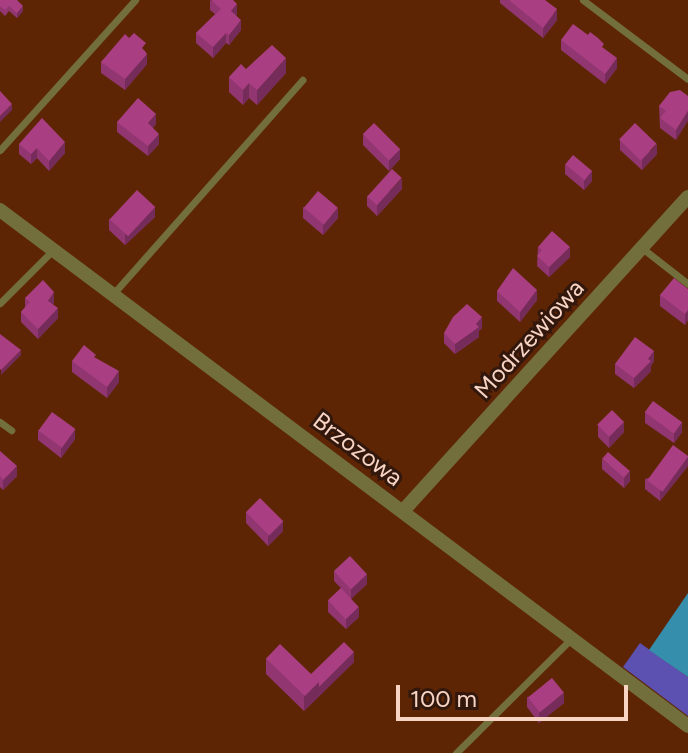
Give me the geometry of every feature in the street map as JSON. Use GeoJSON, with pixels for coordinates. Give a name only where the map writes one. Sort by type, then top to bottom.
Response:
{"type":"FeatureCollection","features":[{"type":"Feature","properties":{"kind":"street","name":"Modrzewiowa"},"geometry":{"type":"LineString","coordinates":[[403,511],[688,197]]}},
{"type":"Feature","properties":{"kind":"street","name":"Brzozowa"},"geometry":{"type":"LineString","coordinates":[[0,210],[688,726]]}},
{"type":"Feature","properties":{"kind":"lane"},"geometry":{"type":"LineString","coordinates":[[0,150],[135,0]]}},
{"type":"Feature","properties":{"kind":"lane"},"geometry":{"type":"LineString","coordinates":[[583,0],[688,79]]}},
{"type":"Feature","properties":{"kind":"lane"},"geometry":{"type":"LineString","coordinates":[[113,294],[302,80]]}},
{"type":"Feature","properties":{"kind":"lane"},"geometry":{"type":"LineString","coordinates":[[642,248],[688,284]]}},
{"type":"Feature","properties":{"kind":"lane"},"geometry":{"type":"LineString","coordinates":[[0,303],[53,250]]}},
{"type":"Feature","properties":{"kind":"lane"},"geometry":{"type":"LineString","coordinates":[[0,422],[11,430]]}},
{"type":"Feature","properties":{"kind":"lane"},"geometry":{"type":"LineString","coordinates":[[456,753],[572,638]]}},
{"type":"Feature","properties":{"kind":"shaded area"},"geometry":{"type":"Polygon","coordinates":[[[640,643],[688,677],[688,716],[623,667],[640,643]]]}},
{"type":"Feature","properties":{"kind":"water"},"geometry":{"type":"Polygon","coordinates":[[[688,593],[688,677],[649,650],[688,593]]]}},
{"type":"Feature","properties":{"kind":"building"},"geometry":{"type":"Polygon","coordinates":[[[0,0],[17,0],[23,6],[17,13],[9,6],[5,10],[0,6],[0,0]]]}},
{"type":"Feature","properties":{"kind":"building"},"geometry":{"type":"Polygon","coordinates":[[[211,0],[233,0],[237,4],[231,11],[241,20],[229,35],[226,33],[213,47],[196,33],[221,9],[211,0]]]}},
{"type":"Feature","properties":{"kind":"building"},"geometry":{"type":"Polygon","coordinates":[[[509,0],[545,0],[557,9],[543,28],[509,0]]]}},
{"type":"Feature","properties":{"kind":"building"},"geometry":{"type":"Polygon","coordinates":[[[573,24],[598,38],[604,44],[602,47],[617,58],[605,74],[561,40],[573,24]]]}},
{"type":"Feature","properties":{"kind":"building"},"geometry":{"type":"Polygon","coordinates":[[[134,33],[146,43],[142,48],[147,54],[125,79],[101,62],[125,34],[129,38],[134,33]]]}},
{"type":"Feature","properties":{"kind":"building"},"geometry":{"type":"Polygon","coordinates":[[[272,45],[286,58],[257,90],[249,83],[243,90],[229,77],[241,64],[246,69],[272,45]]]}},
{"type":"Feature","properties":{"kind":"building"},"geometry":{"type":"Polygon","coordinates":[[[680,90],[688,96],[688,111],[676,130],[660,118],[666,111],[659,106],[670,92],[680,90]]]}},
{"type":"Feature","properties":{"kind":"building"},"geometry":{"type":"Polygon","coordinates":[[[0,91],[12,104],[0,116],[0,91]]]}},
{"type":"Feature","properties":{"kind":"building"},"geometry":{"type":"Polygon","coordinates":[[[138,98],[156,114],[148,123],[159,134],[148,146],[117,122],[138,98]]]}},
{"type":"Feature","properties":{"kind":"building"},"geometry":{"type":"Polygon","coordinates":[[[42,118],[65,142],[49,161],[37,148],[31,154],[19,144],[42,118]]]}},
{"type":"Feature","properties":{"kind":"building"},"geometry":{"type":"Polygon","coordinates":[[[374,123],[400,149],[389,160],[363,134],[374,123]]]}},
{"type":"Feature","properties":{"kind":"building"},"geometry":{"type":"Polygon","coordinates":[[[635,123],[657,144],[641,160],[619,140],[635,123]]]}},
{"type":"Feature","properties":{"kind":"building"},"geometry":{"type":"Polygon","coordinates":[[[573,155],[592,171],[584,180],[565,164],[573,155]]]}},
{"type":"Feature","properties":{"kind":"building"},"geometry":{"type":"Polygon","coordinates":[[[392,169],[402,178],[377,205],[367,196],[392,169]]]}},
{"type":"Feature","properties":{"kind":"building"},"geometry":{"type":"Polygon","coordinates":[[[137,190],[155,207],[128,236],[110,219],[137,190]]]}},
{"type":"Feature","properties":{"kind":"building"},"geometry":{"type":"Polygon","coordinates":[[[318,191],[338,208],[324,225],[304,208],[318,191]]]}},
{"type":"Feature","properties":{"kind":"building"},"geometry":{"type":"Polygon","coordinates":[[[552,231],[570,247],[549,267],[537,256],[542,250],[538,247],[552,231]]]}},
{"type":"Feature","properties":{"kind":"building"},"geometry":{"type":"Polygon","coordinates":[[[513,268],[537,290],[520,312],[497,291],[513,268]]]}},
{"type":"Feature","properties":{"kind":"building"},"geometry":{"type":"Polygon","coordinates":[[[674,278],[688,289],[688,310],[685,314],[660,295],[674,278]]]}},
{"type":"Feature","properties":{"kind":"building"},"geometry":{"type":"Polygon","coordinates":[[[43,280],[54,292],[48,301],[58,308],[38,329],[21,312],[30,302],[25,298],[43,280]]]}},
{"type":"Feature","properties":{"kind":"building"},"geometry":{"type":"Polygon","coordinates":[[[467,304],[482,317],[476,324],[479,327],[455,344],[444,333],[453,317],[467,304]]]}},
{"type":"Feature","properties":{"kind":"building"},"geometry":{"type":"Polygon","coordinates":[[[0,334],[21,350],[1,370],[0,369],[0,334]]]}},
{"type":"Feature","properties":{"kind":"building"},"geometry":{"type":"Polygon","coordinates":[[[635,337],[654,351],[648,359],[651,361],[634,378],[615,364],[635,337]]]}},
{"type":"Feature","properties":{"kind":"building"},"geometry":{"type":"Polygon","coordinates":[[[84,345],[96,355],[94,357],[119,371],[107,387],[72,361],[84,345]]]}},
{"type":"Feature","properties":{"kind":"building"},"geometry":{"type":"Polygon","coordinates":[[[653,401],[682,422],[674,433],[645,412],[653,401]]]}},
{"type":"Feature","properties":{"kind":"building"},"geometry":{"type":"Polygon","coordinates":[[[612,410],[624,422],[609,437],[597,425],[612,410]]]}},
{"type":"Feature","properties":{"kind":"building"},"geometry":{"type":"Polygon","coordinates":[[[52,412],[75,429],[62,448],[38,431],[52,412]]]}},
{"type":"Feature","properties":{"kind":"building"},"geometry":{"type":"Polygon","coordinates":[[[673,445],[688,457],[663,492],[647,481],[673,445]]]}},
{"type":"Feature","properties":{"kind":"building"},"geometry":{"type":"Polygon","coordinates":[[[0,451],[17,466],[3,480],[0,476],[0,451]]]}},
{"type":"Feature","properties":{"kind":"building"},"geometry":{"type":"Polygon","coordinates":[[[608,452],[630,471],[624,478],[602,459],[608,452]]]}},
{"type":"Feature","properties":{"kind":"building"},"geometry":{"type":"Polygon","coordinates":[[[260,498],[283,521],[269,535],[246,512],[260,498]]]}},
{"type":"Feature","properties":{"kind":"building"},"geometry":{"type":"Polygon","coordinates":[[[350,556],[367,574],[351,589],[334,571],[350,556]]]}},
{"type":"Feature","properties":{"kind":"building"},"geometry":{"type":"Polygon","coordinates":[[[341,588],[359,607],[346,619],[328,600],[341,588]]]}},
{"type":"Feature","properties":{"kind":"building"},"geometry":{"type":"Polygon","coordinates":[[[344,642],[354,652],[319,687],[319,682],[311,674],[344,642]]]}},
{"type":"Feature","properties":{"kind":"building"},"geometry":{"type":"Polygon","coordinates":[[[280,644],[319,682],[305,696],[266,658],[280,644]]]}},
{"type":"Feature","properties":{"kind":"building"},"geometry":{"type":"Polygon","coordinates":[[[552,678],[564,693],[540,712],[528,698],[552,678]]]}}]}
